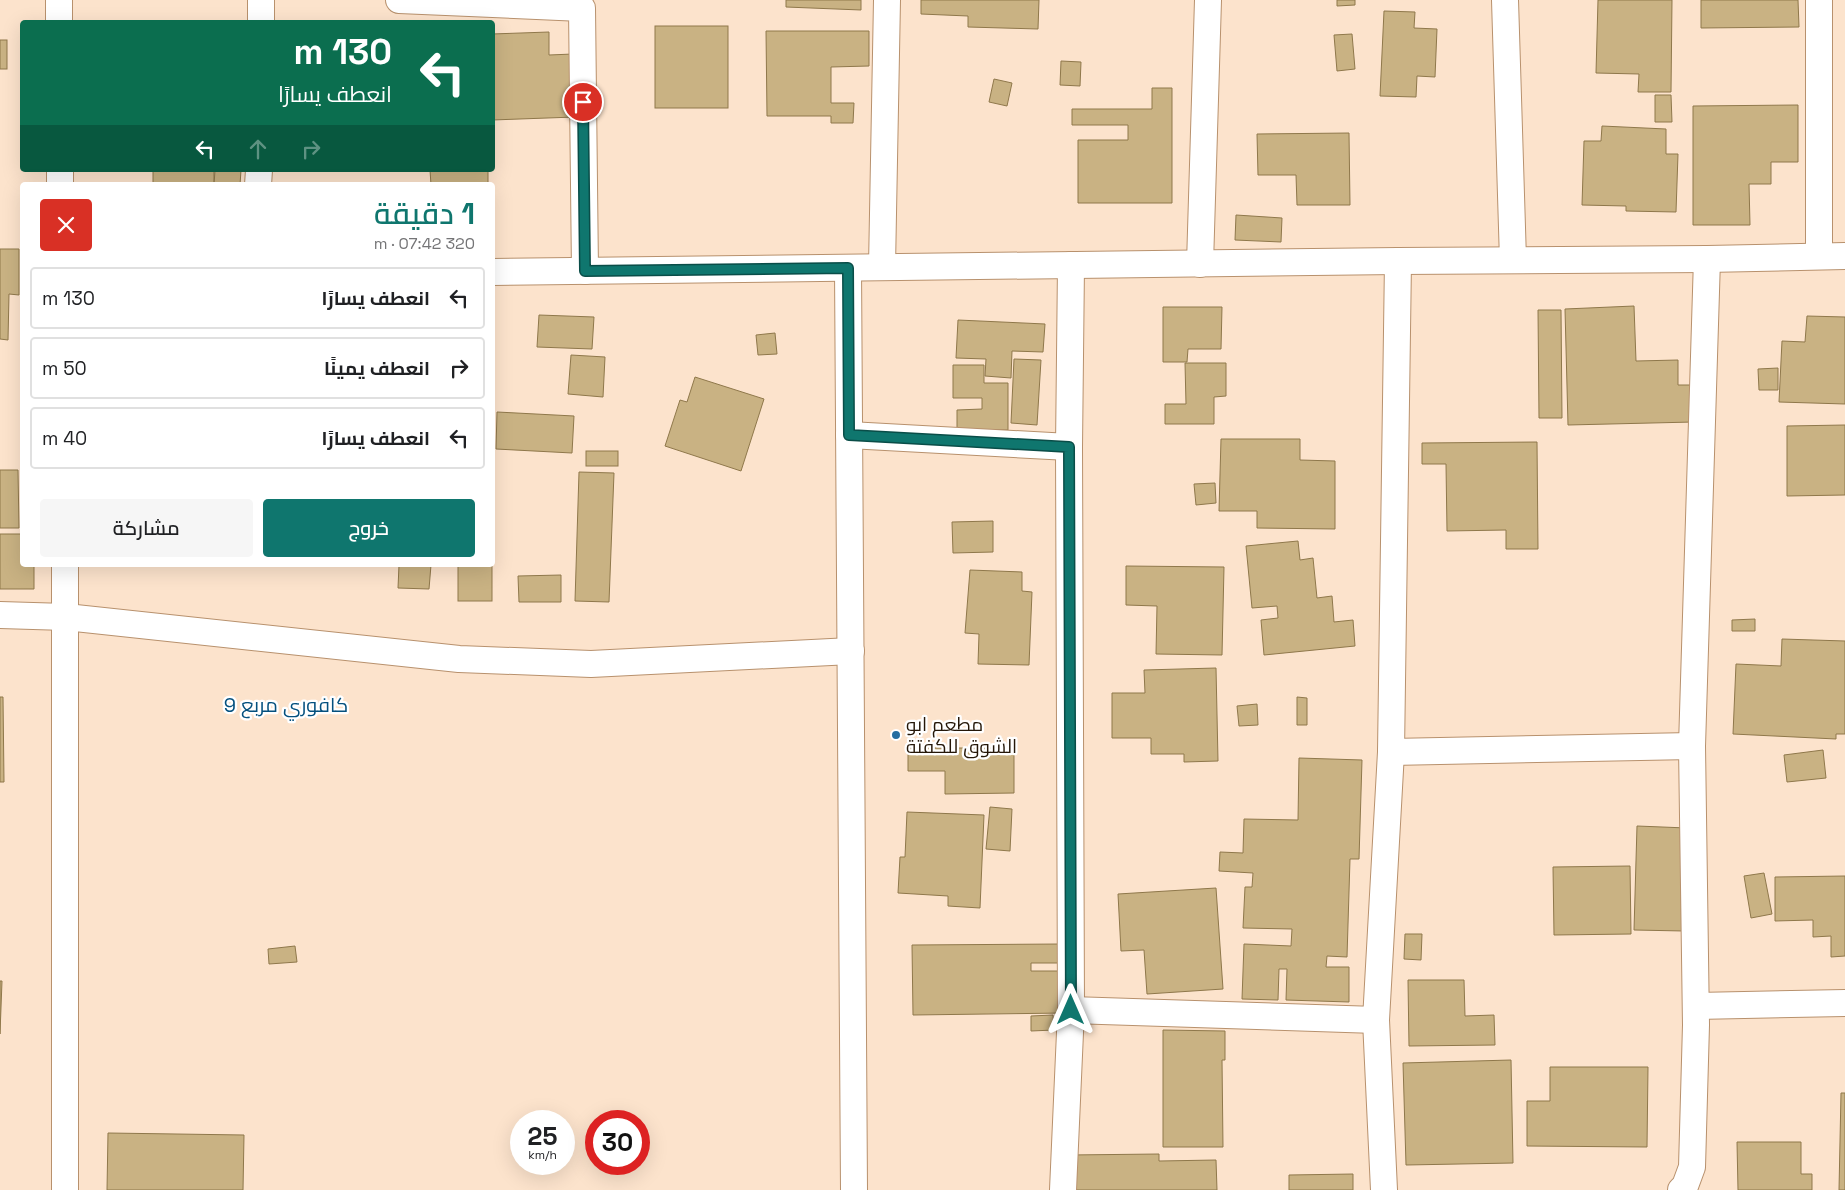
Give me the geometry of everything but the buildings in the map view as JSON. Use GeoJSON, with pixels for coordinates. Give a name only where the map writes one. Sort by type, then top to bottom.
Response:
{"type":"FeatureCollection","features":[{"type":"Feature","properties":{"kind":"street"},"geometry":{"type":"LineString","coordinates":[[59,0],[59,20]]}},
{"type":"Feature","properties":{"kind":"street"},"geometry":{"type":"LineString","coordinates":[[261,0],[261,20]]}},
{"type":"Feature","properties":{"kind":"street"},"geometry":{"type":"LineString","coordinates":[[400,0],[582,8],[585,271]]}},
{"type":"Feature","properties":{"kind":"street"},"geometry":{"type":"LineString","coordinates":[[882,267],[887,0]]}},
{"type":"Feature","properties":{"kind":"street"},"geometry":{"type":"LineString","coordinates":[[1200,264],[1208,0]]}},
{"type":"Feature","properties":{"kind":"street"},"geometry":{"type":"LineString","coordinates":[[1505,0],[1513,260]]}},
{"type":"Feature","properties":{"kind":"street"},"geometry":{"type":"LineString","coordinates":[[1819,256],[1820,0]]}},
{"type":"Feature","properties":{"kind":"street"},"geometry":{"type":"LineString","coordinates":[[495,272],[1845,256]]}},
{"type":"Feature","properties":{"kind":"street"},"geometry":{"type":"LineString","coordinates":[[1680,1190],[1685,1186],[1692,1167],[1696,1006],[1692,746],[1707,259]]}},
{"type":"Feature","properties":{"kind":"street"},"geometry":{"type":"LineString","coordinates":[[1384,1190],[1376,1020],[1391,752],[1398,261]]}},
{"type":"Feature","properties":{"kind":"street"},"geometry":{"type":"LineString","coordinates":[[1063,1190],[1071,1010],[1069,447],[1072,265]]}},
{"type":"Feature","properties":{"kind":"street"},"geometry":{"type":"LineString","coordinates":[[848,268],[854,1190]]}},
{"type":"Feature","properties":{"kind":"street"},"geometry":{"type":"LineString","coordinates":[[849,435],[1069,447]]}},
{"type":"Feature","properties":{"kind":"street"},"geometry":{"type":"LineString","coordinates":[[65,567],[65,1190]]}},
{"type":"Feature","properties":{"kind":"street"},"geometry":{"type":"LineString","coordinates":[[0,615],[66,617],[459,659],[591,664],[850,651]]}},
{"type":"Feature","properties":{"kind":"street"},"geometry":{"type":"LineString","coordinates":[[1391,752],[1692,746]]}},
{"type":"Feature","properties":{"kind":"street"},"geometry":{"type":"LineString","coordinates":[[1696,1006],[1845,1003]]}},
{"type":"Feature","properties":{"kind":"street"},"geometry":{"type":"LineString","coordinates":[[1071,1010],[1376,1020]]}},
{"type":"Feature","properties":{"kind":"place","name":"مطعم ابو الشوق للكفتة"},"geometry":{"type":"Point","coordinates":[896,735]}},
{"type":"Feature","properties":{"kind":"district","name":"كافوري مربع 9"},"geometry":{"type":"Point","coordinates":[286,705]}},
{"type":"Feature","properties":{"kind":"route"},"geometry":{"type":"LineString","coordinates":[[583,102],[585,271],[848,268],[849,435],[1069,447],[1071,1010]]}}]}
